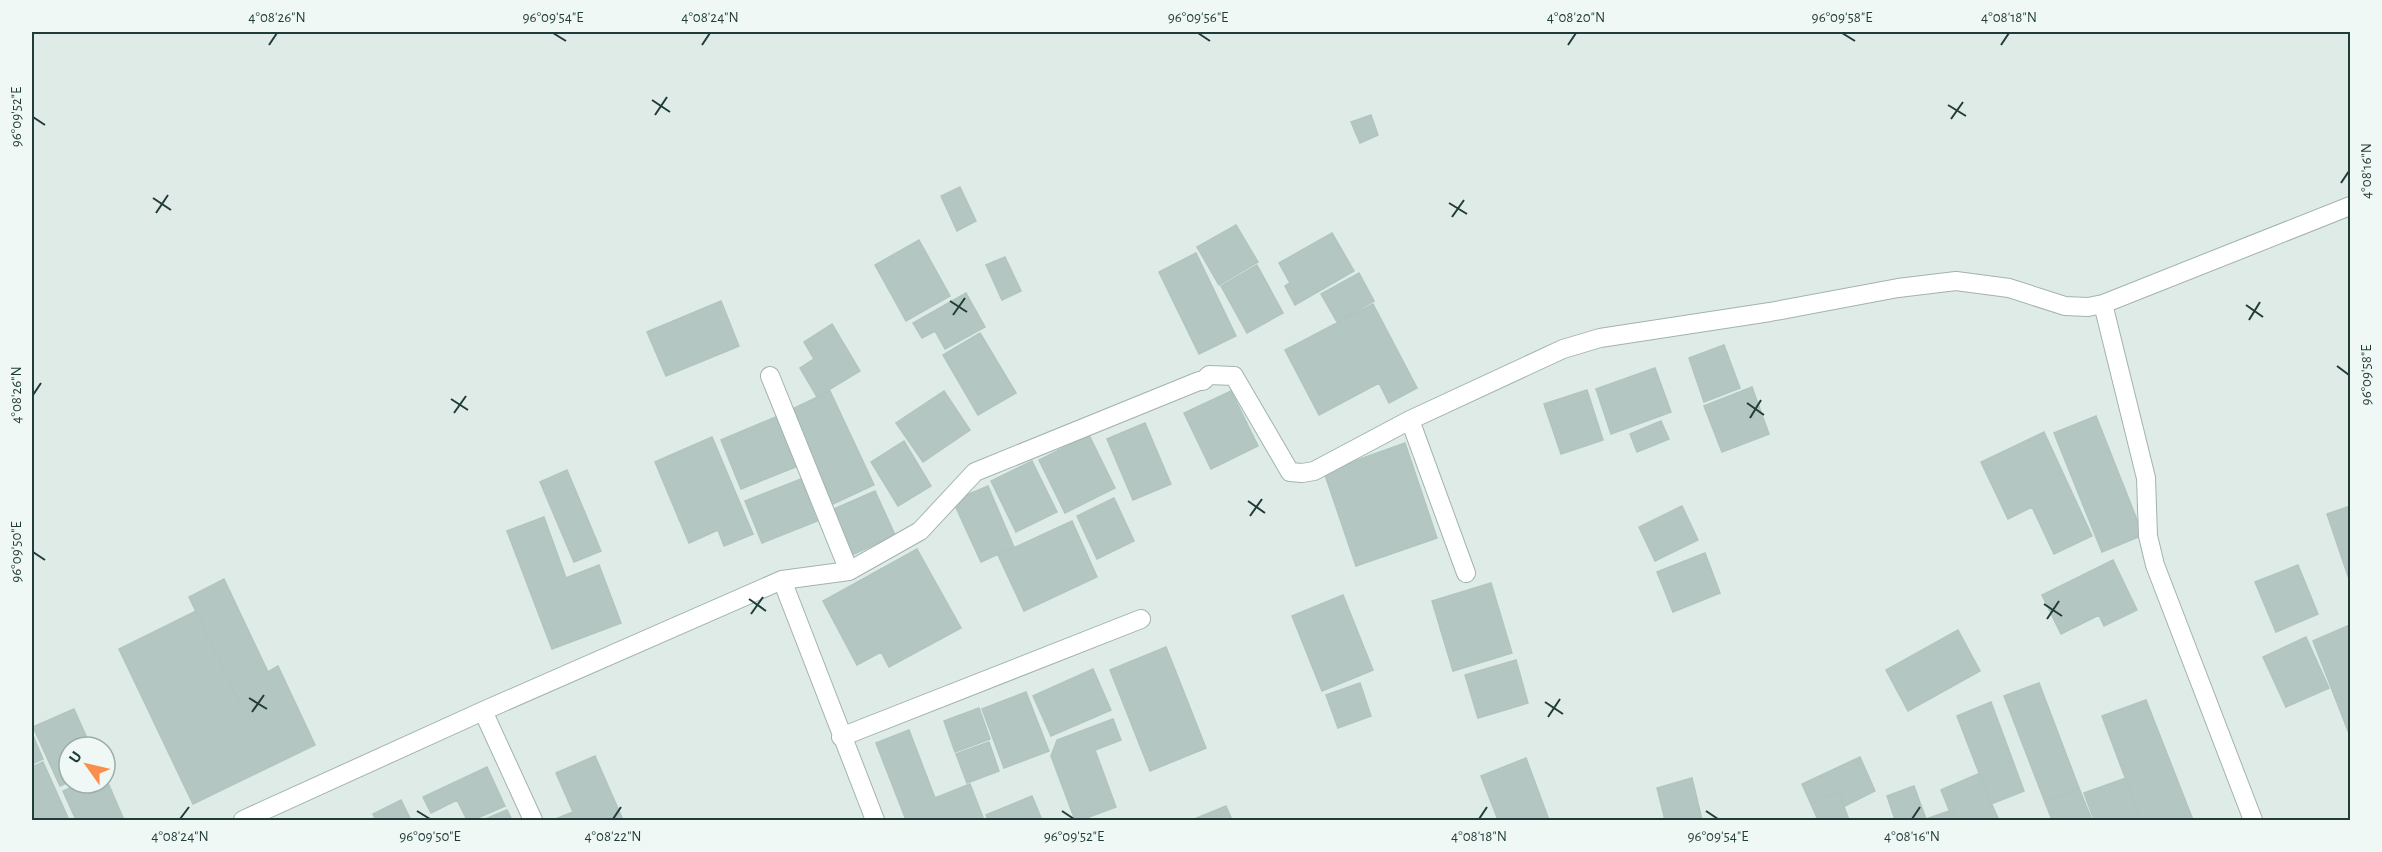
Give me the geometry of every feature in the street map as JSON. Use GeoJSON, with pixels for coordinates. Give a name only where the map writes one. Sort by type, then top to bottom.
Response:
{"type":"FeatureCollection","features":[{"type":"Feature","properties":{"kind":"street"},"geometry":{"type":"LineString","coordinates":[[243,820],[483,711],[782,580],[849,571],[920,531],[975,472],[1203,381],[1209,375],[1234,376],[1290,472],[1302,473],[1314,471],[1410,420],[1563,350],[1600,338],[1770,312],[1898,288],[1956,281],[2008,288],[2066,306],[2088,307],[2103,304],[2350,206]]}},
{"type":"Feature","properties":{"kind":"street"},"geometry":{"type":"LineString","coordinates":[[2103,304],[2146,478],[2148,536],[2155,565],[2253,820]]}},
{"type":"Feature","properties":{"kind":"street"},"geometry":{"type":"LineString","coordinates":[[770,376],[849,571]]}},
{"type":"Feature","properties":{"kind":"street"},"geometry":{"type":"LineString","coordinates":[[1410,420],[1466,573]]}},
{"type":"Feature","properties":{"kind":"street"},"geometry":{"type":"LineString","coordinates":[[782,580],[875,820]]}},
{"type":"Feature","properties":{"kind":"street"},"geometry":{"type":"LineString","coordinates":[[841,737],[1141,620]]}},
{"type":"Feature","properties":{"kind":"street"},"geometry":{"type":"LineString","coordinates":[[483,711],[533,820]]}},
{"type":"Feature","properties":{"kind":"building"},"geometry":{"type":"Polygon","coordinates":[[[1371,115],[1378,135],[1360,143],[1351,122],[1371,115]]]}},
{"type":"Feature","properties":{"kind":"building"},"geometry":{"type":"Polygon","coordinates":[[[960,187],[976,221],[957,231],[941,196],[960,187]]]}},
{"type":"Feature","properties":{"kind":"building"},"geometry":{"type":"Polygon","coordinates":[[[1236,225],[1258,262],[1219,285],[1197,247],[1236,225]]]}},
{"type":"Feature","properties":{"kind":"building"},"geometry":{"type":"Polygon","coordinates":[[[1332,233],[1354,271],[1295,305],[1285,286],[1290,283],[1279,263],[1332,233]]]}},
{"type":"Feature","properties":{"kind":"building"},"geometry":{"type":"Polygon","coordinates":[[[919,240],[950,296],[906,321],[875,265],[919,240]]]}},
{"type":"Feature","properties":{"kind":"building"},"geometry":{"type":"Polygon","coordinates":[[[1196,253],[1236,336],[1199,354],[1159,272],[1196,253]]]}},
{"type":"Feature","properties":{"kind":"building"},"geometry":{"type":"Polygon","coordinates":[[[1005,257],[1021,291],[1002,300],[986,265],[1005,257]]]}},
{"type":"Feature","properties":{"kind":"building"},"geometry":{"type":"Polygon","coordinates":[[[1257,265],[1283,313],[1247,333],[1221,286],[1257,265]]]}},
{"type":"Feature","properties":{"kind":"building"},"geometry":{"type":"Polygon","coordinates":[[[1359,273],[1374,301],[1337,322],[1321,294],[1359,273]]]}},
{"type":"Feature","properties":{"kind":"building"},"geometry":{"type":"Polygon","coordinates":[[[966,293],[985,327],[945,349],[935,331],[922,338],[913,323],[966,293]]]}},
{"type":"Feature","properties":{"kind":"building"},"geometry":{"type":"Polygon","coordinates":[[[721,301],[739,346],[666,376],[647,332],[721,301]]]}},
{"type":"Feature","properties":{"kind":"building"},"geometry":{"type":"Polygon","coordinates":[[[1373,304],[1417,388],[1389,403],[1379,383],[1319,415],[1285,350],[1373,304]]]}},
{"type":"Feature","properties":{"kind":"building"},"geometry":{"type":"Polygon","coordinates":[[[832,324],[860,371],[817,397],[800,368],[814,359],[804,342],[832,324]]]}},
{"type":"Feature","properties":{"kind":"building"},"geometry":{"type":"Polygon","coordinates":[[[980,333],[1016,393],[978,415],[943,355],[980,333]]]}},
{"type":"Feature","properties":{"kind":"building"},"geometry":{"type":"Polygon","coordinates":[[[1724,345],[1740,388],[1704,402],[1689,358],[1724,345]]]}},
{"type":"Feature","properties":{"kind":"building"},"geometry":{"type":"Polygon","coordinates":[[[1655,368],[1671,412],[1611,434],[1596,389],[1655,368]]]}},
{"type":"Feature","properties":{"kind":"building"},"geometry":{"type":"Polygon","coordinates":[[[1752,387],[1769,434],[1722,452],[1704,406],[1752,387]]]}},
{"type":"Feature","properties":{"kind":"building"},"geometry":{"type":"Polygon","coordinates":[[[1587,390],[1603,440],[1561,454],[1544,404],[1587,390]]]}},
{"type":"Feature","properties":{"kind":"building"},"geometry":{"type":"Polygon","coordinates":[[[830,391],[874,485],[833,504],[790,410],[830,391]]]}},
{"type":"Feature","properties":{"kind":"building"},"geometry":{"type":"Polygon","coordinates":[[[944,391],[970,430],[923,462],[896,423],[944,391]]]}},
{"type":"Feature","properties":{"kind":"building"},"geometry":{"type":"Polygon","coordinates":[[[1231,391],[1258,446],[1211,469],[1184,413],[1231,391]]]}},
{"type":"Feature","properties":{"kind":"building"},"geometry":{"type":"Polygon","coordinates":[[[778,416],[798,466],[741,489],[721,440],[778,416]]]}},
{"type":"Feature","properties":{"kind":"building"},"geometry":{"type":"Polygon","coordinates":[[[2096,416],[2143,535],[2102,552],[2054,433],[2096,416]]]}},
{"type":"Feature","properties":{"kind":"building"},"geometry":{"type":"Polygon","coordinates":[[[1661,421],[1669,439],[1637,452],[1630,434],[1661,421]]]}},
{"type":"Feature","properties":{"kind":"building"},"geometry":{"type":"Polygon","coordinates":[[[1145,423],[1171,484],[1133,500],[1107,439],[1145,423]]]}},
{"type":"Feature","properties":{"kind":"building"},"geometry":{"type":"Polygon","coordinates":[[[2044,432],[2092,536],[2054,554],[2032,507],[2008,519],[1981,462],[2044,432]]]}},
{"type":"Feature","properties":{"kind":"building"},"geometry":{"type":"Polygon","coordinates":[[[1089,435],[1115,488],[1065,513],[1039,460],[1089,435]]]}},
{"type":"Feature","properties":{"kind":"building"},"geometry":{"type":"Polygon","coordinates":[[[712,437],[753,534],[724,546],[718,530],[689,543],[655,462],[712,437]]]}},
{"type":"Feature","properties":{"kind":"building"},"geometry":{"type":"Polygon","coordinates":[[[904,441],[931,486],[898,506],[871,462],[904,441]]]}},
{"type":"Feature","properties":{"kind":"building"},"geometry":{"type":"Polygon","coordinates":[[[1405,443],[1437,538],[1356,566],[1324,472],[1405,443]]]}},
{"type":"Feature","properties":{"kind":"building"},"geometry":{"type":"Polygon","coordinates":[[[1032,461],[1057,512],[1016,532],[991,481],[1032,461]]]}},
{"type":"Feature","properties":{"kind":"building"},"geometry":{"type":"Polygon","coordinates":[[[567,470],[601,551],[574,562],[540,482],[567,470]]]}},
{"type":"Feature","properties":{"kind":"building"},"geometry":{"type":"Polygon","coordinates":[[[801,479],[817,521],[762,543],[745,501],[801,479]]]}},
{"type":"Feature","properties":{"kind":"building"},"geometry":{"type":"Polygon","coordinates":[[[988,486],[1014,547],[981,562],[953,501],[988,486]]]}},
{"type":"Feature","properties":{"kind":"building"},"geometry":{"type":"Polygon","coordinates":[[[875,491],[895,535],[852,555],[832,510],[875,491]]]}},
{"type":"Feature","properties":{"kind":"building"},"geometry":{"type":"Polygon","coordinates":[[[1114,498],[1134,541],[1097,559],[1077,516],[1114,498]]]}},
{"type":"Feature","properties":{"kind":"building"},"geometry":{"type":"Polygon","coordinates":[[[1682,506],[1698,540],[1655,561],[1639,527],[1682,506]]]}},
{"type":"Feature","properties":{"kind":"building"},"geometry":{"type":"Polygon","coordinates":[[[2350,506],[2350,582],[2327,514],[2350,506]]]}},
{"type":"Feature","properties":{"kind":"building"},"geometry":{"type":"Polygon","coordinates":[[[544,517],[566,578],[599,565],[621,623],[552,649],[507,531],[544,517]]]}},
{"type":"Feature","properties":{"kind":"building"},"geometry":{"type":"Polygon","coordinates":[[[1072,521],[1097,577],[1024,611],[998,555],[1072,521]]]}},
{"type":"Feature","properties":{"kind":"building"},"geometry":{"type":"Polygon","coordinates":[[[917,549],[961,628],[889,667],[881,652],[857,665],[823,601],[917,549]]]}},
{"type":"Feature","properties":{"kind":"building"},"geometry":{"type":"Polygon","coordinates":[[[1705,553],[1720,593],[1673,612],[1657,572],[1705,553]]]}},
{"type":"Feature","properties":{"kind":"building"},"geometry":{"type":"Polygon","coordinates":[[[2113,560],[2137,610],[2104,626],[2099,615],[2061,634],[2042,595],[2113,560]]]}},
{"type":"Feature","properties":{"kind":"building"},"geometry":{"type":"Polygon","coordinates":[[[2298,565],[2318,614],[2276,632],[2255,582],[2298,565]]]}},
{"type":"Feature","properties":{"kind":"building"},"geometry":{"type":"Polygon","coordinates":[[[224,579],[268,672],[278,666],[315,745],[193,804],[119,649],[196,611],[189,597],[224,579]]]}},
{"type":"Feature","properties":{"kind":"building"},"geometry":{"type":"Polygon","coordinates":[[[1491,583],[1512,653],[1453,671],[1432,601],[1491,583]]]}},
{"type":"Feature","properties":{"kind":"building"},"geometry":{"type":"Polygon","coordinates":[[[1343,595],[1373,670],[1322,691],[1292,616],[1343,595]]]}},
{"type":"Feature","properties":{"kind":"building"},"geometry":{"type":"Polygon","coordinates":[[[2350,625],[2350,736],[2313,641],[2350,625]]]}},
{"type":"Feature","properties":{"kind":"building"},"geometry":{"type":"Polygon","coordinates":[[[1958,630],[1980,671],[1908,711],[1886,670],[1958,630]]]}},
{"type":"Feature","properties":{"kind":"building"},"geometry":{"type":"Polygon","coordinates":[[[2306,637],[2329,688],[2286,707],[2263,657],[2306,637]]]}},
{"type":"Feature","properties":{"kind":"building"},"geometry":{"type":"Polygon","coordinates":[[[1166,647],[1206,748],[1150,771],[1110,670],[1166,647]]]}},
{"type":"Feature","properties":{"kind":"building"},"geometry":{"type":"Polygon","coordinates":[[[1516,660],[1528,703],[1478,718],[1465,675],[1516,660]]]}},
{"type":"Feature","properties":{"kind":"building"},"geometry":{"type":"Polygon","coordinates":[[[1093,669],[1111,710],[1051,736],[1033,696],[1093,669]]]}},
{"type":"Feature","properties":{"kind":"building"},"geometry":{"type":"Polygon","coordinates":[[[1360,683],[1371,716],[1338,728],[1326,695],[1360,683]]]}},
{"type":"Feature","properties":{"kind":"building"},"geometry":{"type":"Polygon","coordinates":[[[2039,683],[2079,788],[2045,802],[2004,696],[2039,683]]]}},
{"type":"Feature","properties":{"kind":"building"},"geometry":{"type":"Polygon","coordinates":[[[1026,692],[1049,751],[1004,768],[982,709],[1026,692]]]}},
{"type":"Feature","properties":{"kind":"building"},"geometry":{"type":"Polygon","coordinates":[[[2146,700],[2193,820],[2141,820],[2102,716],[2146,700]]]}},
{"type":"Feature","properties":{"kind":"building"},"geometry":{"type":"Polygon","coordinates":[[[1991,702],[2024,791],[1991,804],[1957,716],[1991,702]]]}},
{"type":"Feature","properties":{"kind":"building"},"geometry":{"type":"Polygon","coordinates":[[[979,708],[990,739],[955,752],[944,721],[979,708]]]}},
{"type":"Feature","properties":{"kind":"building"},"geometry":{"type":"Polygon","coordinates":[[[74,709],[86,735],[57,735],[57,779],[33,727],[74,709]]]}},
{"type":"Feature","properties":{"kind":"building"},"geometry":{"type":"Polygon","coordinates":[[[1113,719],[1121,740],[1095,750],[1116,807],[1081,820],[1075,820],[1051,756],[1057,740],[1113,719]]]}},
{"type":"Feature","properties":{"kind":"building"},"geometry":{"type":"Polygon","coordinates":[[[909,730],[935,798],[970,784],[984,820],[906,820],[876,743],[909,730]]]}},
{"type":"Feature","properties":{"kind":"building"},"geometry":{"type":"Polygon","coordinates":[[[32,733],[43,759],[32,764],[32,733]]]}},
{"type":"Feature","properties":{"kind":"building"},"geometry":{"type":"Polygon","coordinates":[[[989,742],[999,771],[967,783],[956,754],[989,742]]]}},
{"type":"Feature","properties":{"kind":"building"},"geometry":{"type":"Polygon","coordinates":[[[595,756],[623,820],[559,820],[558,818],[573,812],[556,773],[595,756]]]}},
{"type":"Feature","properties":{"kind":"building"},"geometry":{"type":"Polygon","coordinates":[[[1860,757],[1875,791],[1845,806],[1838,791],[1811,804],[1802,784],[1860,757]]]}},
{"type":"Feature","properties":{"kind":"building"},"geometry":{"type":"Polygon","coordinates":[[[1526,758],[1549,820],[1498,820],[1481,776],[1526,758]]]}},
{"type":"Feature","properties":{"kind":"building"},"geometry":{"type":"Polygon","coordinates":[[[43,762],[69,820],[32,820],[32,767],[43,762]]]}},
{"type":"Feature","properties":{"kind":"building"},"geometry":{"type":"Polygon","coordinates":[[[487,767],[505,806],[473,820],[467,820],[457,800],[431,813],[423,797],[487,767]]]}},
{"type":"Feature","properties":{"kind":"building"},"geometry":{"type":"Polygon","coordinates":[[[1978,774],[1998,818],[1953,820],[1941,790],[1978,774]]]}},
{"type":"Feature","properties":{"kind":"building"},"geometry":{"type":"Polygon","coordinates":[[[1692,778],[1702,820],[1665,820],[1657,788],[1692,778]]]}},
{"type":"Feature","properties":{"kind":"building"},"geometry":{"type":"Polygon","coordinates":[[[2126,778],[2141,820],[2094,820],[2084,793],[2126,778]]]}},
{"type":"Feature","properties":{"kind":"building"},"geometry":{"type":"Polygon","coordinates":[[[1914,786],[1926,819],[1895,820],[1887,796],[1914,786]]]}},
{"type":"Feature","properties":{"kind":"building"},"geometry":{"type":"Polygon","coordinates":[[[2079,788],[2092,820],[2052,820],[2045,802],[2079,788]]]}},
{"type":"Feature","properties":{"kind":"building"},"geometry":{"type":"Polygon","coordinates":[[[1838,791],[1849,820],[1818,820],[1811,804],[1838,791]]]}},
{"type":"Feature","properties":{"kind":"building"},"geometry":{"type":"Polygon","coordinates":[[[65,795],[113,795],[124,820],[76,820],[65,795]]]}},
{"type":"Feature","properties":{"kind":"building"},"geometry":{"type":"Polygon","coordinates":[[[1032,796],[1042,820],[988,820],[986,815],[1032,796]]]}},
{"type":"Feature","properties":{"kind":"building"},"geometry":{"type":"Polygon","coordinates":[[[401,800],[411,820],[376,820],[373,814],[401,800]]]}},
{"type":"Feature","properties":{"kind":"building"},"geometry":{"type":"Polygon","coordinates":[[[1226,806],[1232,820],[1192,820],[1226,806]]]}},
{"type":"Feature","properties":{"kind":"building"},"geometry":{"type":"Polygon","coordinates":[[[507,810],[512,820],[483,820],[507,810]]]}},
{"type":"Feature","properties":{"kind":"building"},"geometry":{"type":"Polygon","coordinates":[[[1952,810],[1955,820],[1922,820],[1926,819],[1952,810]]]}}]}
